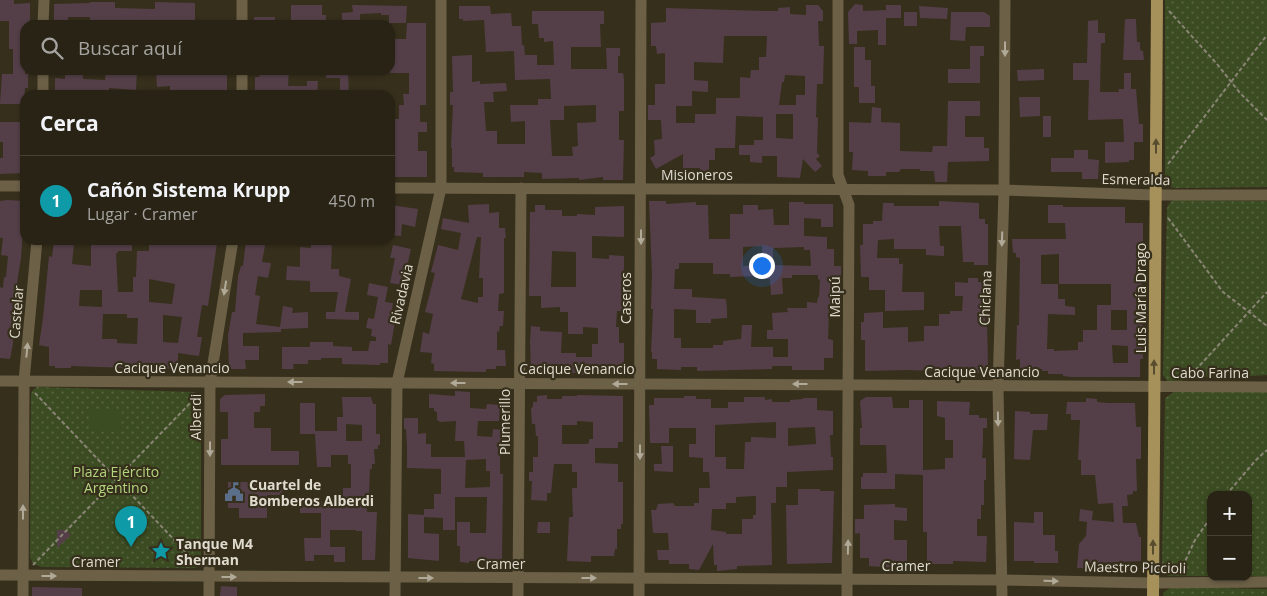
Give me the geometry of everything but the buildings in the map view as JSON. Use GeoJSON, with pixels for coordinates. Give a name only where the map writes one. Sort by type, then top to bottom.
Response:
{"type":"FeatureCollection","features":[{"type":"Feature","properties":{"kind":"main road","name":"Luis María Drago"},"geometry":{"type":"LineString","coordinates":[[1153,589],[1155,179],[1160,3]]}},
{"type":"Feature","properties":{"kind":"street"},"geometry":{"type":"LineString","coordinates":[[43,20],[44,0]]}},
{"type":"Feature","properties":{"kind":"street"},"geometry":{"type":"LineString","coordinates":[[242,0],[242,20]]}},
{"type":"Feature","properties":{"kind":"street","name":"Rivadavia"},"geometry":{"type":"LineString","coordinates":[[395,596],[397,383],[441,188],[441,0]]}},
{"type":"Feature","properties":{"kind":"street","name":"Caseros"},"geometry":{"type":"LineString","coordinates":[[639,596],[641,0]]}},
{"type":"Feature","properties":{"kind":"street","name":"Maipú"},"geometry":{"type":"LineString","coordinates":[[838,0],[838,175],[849,205],[847,596]]}},
{"type":"Feature","properties":{"kind":"street","name":"Chiclana"},"geometry":{"type":"LineString","coordinates":[[1002,596],[998,386],[1004,190],[1005,0]]}},
{"type":"Feature","properties":{"kind":"street"},"geometry":{"type":"LineString","coordinates":[[43,75],[43,90]]}},
{"type":"Feature","properties":{"kind":"street"},"geometry":{"type":"LineString","coordinates":[[242,75],[242,90]]}},
{"type":"Feature","properties":{"kind":"street"},"geometry":{"type":"LineString","coordinates":[[0,186],[20,186]]}},
{"type":"Feature","properties":{"kind":"street","name":"Misioneros"},"geometry":{"type":"LineString","coordinates":[[395,188],[1004,190]]}},
{"type":"Feature","properties":{"kind":"street","name":"Plumerillo"},"geometry":{"type":"LineString","coordinates":[[518,596],[521,188]]}},
{"type":"Feature","properties":{"kind":"street","name":"Esmeralda"},"geometry":{"type":"LineString","coordinates":[[1004,190],[1155,195],[1267,195]]}},
{"type":"Feature","properties":{"kind":"street","name":"Castelar"},"geometry":{"type":"LineString","coordinates":[[23,596],[24,381],[37,245]]}},
{"type":"Feature","properties":{"kind":"street","name":"Alberdi"},"geometry":{"type":"LineString","coordinates":[[209,596],[210,382],[232,245]]}},
{"type":"Feature","properties":{"kind":"street","name":"Cacique Venancio"},"geometry":{"type":"LineString","coordinates":[[0,381],[1154,387]]}},
{"type":"Feature","properties":{"kind":"street","name":"Cabo Farina"},"geometry":{"type":"LineString","coordinates":[[1154,387],[1267,387]]}},
{"type":"Feature","properties":{"kind":"street","name":"Cramer"},"geometry":{"type":"LineString","coordinates":[[0,575],[1002,580]]}},
{"type":"Feature","properties":{"kind":"street","name":"Maestro Piccioli"},"geometry":{"type":"LineString","coordinates":[[1002,580],[1153,589],[1175,583],[1267,582]]}},
{"type":"Feature","properties":{"kind":"path"},"geometry":{"type":"LineString","coordinates":[[1160,3],[1267,120]]}},
{"type":"Feature","properties":{"kind":"path"},"geometry":{"type":"LineString","coordinates":[[1155,179],[1267,35]]}},
{"type":"Feature","properties":{"kind":"path"},"geometry":{"type":"LineString","coordinates":[[1167,217],[1223,292],[1267,326]]}},
{"type":"Feature","properties":{"kind":"path"},"geometry":{"type":"LineString","coordinates":[[1181,387],[1267,292]]}},
{"type":"Feature","properties":{"kind":"path"},"geometry":{"type":"LineString","coordinates":[[24,381],[209,576]]}},
{"type":"Feature","properties":{"kind":"path"},"geometry":{"type":"LineString","coordinates":[[23,576],[210,382]]}},
{"type":"Feature","properties":{"kind":"path"},"geometry":{"type":"LineString","coordinates":[[1229,491],[1267,450]]}},
{"type":"Feature","properties":{"kind":"path"},"geometry":{"type":"LineString","coordinates":[[1175,583],[1195,540],[1207,523]]}},
{"type":"Feature","properties":{"kind":"green space"},"geometry":{"type":"Polygon","coordinates":[[[1165,0],[1267,0],[1267,187],[1175,188],[1170,187],[1165,182],[1165,0]]]}},
{"type":"Feature","properties":{"kind":"green space"},"geometry":{"type":"Polygon","coordinates":[[[1173,200],[1267,201],[1267,375],[1203,377],[1168,382],[1163,375],[1167,208],[1173,200]]]}},
{"type":"Feature","properties":{"kind":"green space","name":"Plaza Ejército Argentino"},"geometry":{"type":"Polygon","coordinates":[[[37,387],[194,392],[199,394],[201,401],[201,562],[199,566],[195,568],[41,567],[33,564],[30,557],[31,394],[37,387]]]}},
{"type":"Feature","properties":{"kind":"green space"},"geometry":{"type":"Polygon","coordinates":[[[1267,391],[1267,577],[1252,576],[1252,491],[1207,491],[1207,576],[1169,576],[1165,574],[1162,566],[1165,398],[1174,392],[1267,391]]]}},
{"type":"Feature","properties":{"kind":"green space"},"geometry":{"type":"Polygon","coordinates":[[[89,409],[122,410],[121,432],[89,431],[89,409]]]}},
{"type":"Feature","properties":{"kind":"green space"},"geometry":{"type":"Polygon","coordinates":[[[1172,587],[1267,589],[1267,596],[1163,596],[1164,592],[1172,587]]]}},
{"type":"Feature","properties":{"kind":"place","name":"Cuartel de Bomberos Alberdi"},"geometry":{"type":"Point","coordinates":[234,492]}},
{"type":"Feature","properties":{"kind":"place","name":"Cañón Sistema Krupp"},"geometry":{"type":"Point","coordinates":[131,547]}},
{"type":"Feature","properties":{"kind":"place","name":"Tanque M4 Sherman"},"geometry":{"type":"Point","coordinates":[161,551]}}]}
